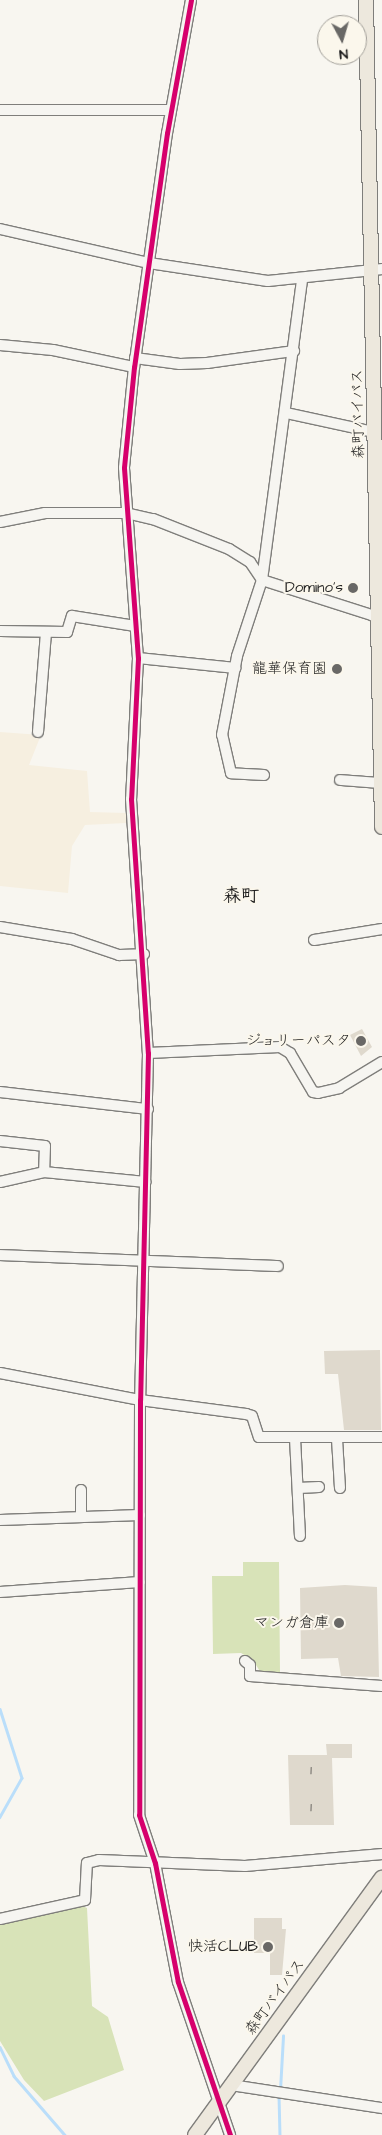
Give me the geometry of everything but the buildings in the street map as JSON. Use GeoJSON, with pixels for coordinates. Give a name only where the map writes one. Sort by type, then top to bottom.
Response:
{"type":"FeatureCollection","features":[{"type":"Feature","properties":{"kind":"main road","name":"森町バイパス"},"geometry":{"type":"LineString","coordinates":[[366,0],[377,270],[374,432],[380,621],[382,827]]}},
{"type":"Feature","properties":{"kind":"main road","name":"森町バイパス"},"geometry":{"type":"LineString","coordinates":[[195,2135],[382,1878]]}},
{"type":"Feature","properties":{"kind":"street"},"geometry":{"type":"LineString","coordinates":[[191,0],[149,263],[135,363],[124,468],[138,658],[131,799],[144,954],[148,1053],[140,1400],[139,1815],[155,1863],[178,1982],[230,2135]]}},
{"type":"Feature","properties":{"kind":"street"},"geometry":{"type":"LineString","coordinates":[[0,110],[172,110]]}},
{"type":"Feature","properties":{"kind":"street"},"geometry":{"type":"LineString","coordinates":[[0,229],[149,263],[268,281],[377,270]]}},
{"type":"Feature","properties":{"kind":"street"},"geometry":{"type":"LineString","coordinates":[[264,776],[231,773],[222,735],[235,668],[262,580],[286,413],[302,279]]}},
{"type":"Feature","properties":{"kind":"street"},"geometry":{"type":"LineString","coordinates":[[0,345],[53,350],[135,363],[180,364],[207,363],[294,351]]}},
{"type":"Feature","properties":{"kind":"street"},"geometry":{"type":"LineString","coordinates":[[286,413],[374,432]]}},
{"type":"Feature","properties":{"kind":"street"},"geometry":{"type":"LineString","coordinates":[[0,522],[45,513],[126,513],[153,519],[229,549],[250,562],[262,580],[380,621]]}},
{"type":"Feature","properties":{"kind":"street"},"geometry":{"type":"LineString","coordinates":[[0,631],[67,632],[72,616],[135,626]]}},
{"type":"Feature","properties":{"kind":"street"},"geometry":{"type":"LineString","coordinates":[[38,732],[46,632]]}},
{"type":"Feature","properties":{"kind":"street"},"geometry":{"type":"LineString","coordinates":[[138,658],[235,668]]}},
{"type":"Feature","properties":{"kind":"street"},"geometry":{"type":"LineString","coordinates":[[340,780],[381,783]]}},
{"type":"Feature","properties":{"kind":"street"},"geometry":{"type":"LineString","coordinates":[[0,927],[72,939],[119,954],[144,954]]}},
{"type":"Feature","properties":{"kind":"street"},"geometry":{"type":"LineString","coordinates":[[314,940],[382,929]]}},
{"type":"Feature","properties":{"kind":"street"},"geometry":{"type":"LineString","coordinates":[[148,1053],[280,1047],[290,1053],[313,1092],[318,1093],[339,1088],[382,1062]]}},
{"type":"Feature","properties":{"kind":"street"},"geometry":{"type":"LineString","coordinates":[[0,1092],[148,1109]]}},
{"type":"Feature","properties":{"kind":"street"},"geometry":{"type":"LineString","coordinates":[[0,1141],[45,1146],[44,1172]]}},
{"type":"Feature","properties":{"kind":"street"},"geometry":{"type":"LineString","coordinates":[[0,1182],[44,1172],[146,1182]]}},
{"type":"Feature","properties":{"kind":"street"},"geometry":{"type":"LineString","coordinates":[[0,1255],[144,1262],[233,1262],[278,1266]]}},
{"type":"Feature","properties":{"kind":"street"},"geometry":{"type":"LineString","coordinates":[[0,1374],[140,1400],[246,1414],[252,1416],[259,1437],[337,1439],[382,1437]]}},
{"type":"Feature","properties":{"kind":"street"},"geometry":{"type":"LineString","coordinates":[[295,1438],[300,1536]]}},
{"type":"Feature","properties":{"kind":"street"},"geometry":{"type":"LineString","coordinates":[[337,1439],[340,1488]]}},
{"type":"Feature","properties":{"kind":"street"},"geometry":{"type":"LineString","coordinates":[[298,1488],[319,1487]]}},
{"type":"Feature","properties":{"kind":"street"},"geometry":{"type":"LineString","coordinates":[[81,1490],[81,1517]]}},
{"type":"Feature","properties":{"kind":"street"},"geometry":{"type":"LineString","coordinates":[[0,1520],[140,1515]]}},
{"type":"Feature","properties":{"kind":"street"},"geometry":{"type":"LineString","coordinates":[[0,1592],[140,1582]]}},
{"type":"Feature","properties":{"kind":"street"},"geometry":{"type":"LineString","coordinates":[[245,1661],[250,1665],[250,1676],[382,1686]]}},
{"type":"Feature","properties":{"kind":"street"},"geometry":{"type":"LineString","coordinates":[[0,1919],[85,1900],[87,1863],[126,1858],[155,1863],[245,1866],[382,1854]]}},
{"type":"Feature","properties":{"kind":"street"},"geometry":{"type":"LineString","coordinates":[[231,2085],[382,2108]]}},
{"type":"Feature","properties":{"kind":"shaded area"},"geometry":{"type":"Polygon","coordinates":[[[0,732],[41,735],[29,765],[87,771],[90,812],[126,813],[126,823],[85,825],[72,846],[68,893],[0,886],[0,732]]]}},
{"type":"Feature","properties":{"kind":"green space"},"geometry":{"type":"Polygon","coordinates":[[[243,1562],[279,1562],[280,1673],[261,1673],[253,1660],[241,1653],[213,1654],[212,1576],[243,1576],[243,1562]]]}},
{"type":"Feature","properties":{"kind":"green space"},"geometry":{"type":"Polygon","coordinates":[[[82,1906],[87,1908],[92,2006],[108,2017],[124,2070],[44,2101],[24,2080],[0,2041],[0,1924],[82,1906]]]}},
{"type":"Feature","properties":{"kind":"waterway"},"geometry":{"type":"LineString","coordinates":[[0,1709],[22,1778],[0,1817]]}},
{"type":"Feature","properties":{"kind":"waterway"},"geometry":{"type":"LineString","coordinates":[[280,2090],[283,2036]]}},
{"type":"Feature","properties":{"kind":"waterway"},"geometry":{"type":"LineString","coordinates":[[0,2047],[14,2076],[65,2135]]}},
{"type":"Feature","properties":{"kind":"waterway"},"geometry":{"type":"LineString","coordinates":[[279,2095],[280,2135]]}},
{"type":"Feature","properties":{"kind":"cycle path"},"geometry":{"type":"LineString","coordinates":[[191,0],[167,133],[134,367],[124,468],[138,658],[131,799],[148,1053],[140,1400],[139,1815],[155,1863],[178,1982],[230,2135]]}},
{"type":"Feature","properties":{"kind":"place","name":"Domino's"},"geometry":{"type":"Point","coordinates":[353,588]}},
{"type":"Feature","properties":{"kind":"place","name":"龍華保育園"},"geometry":{"type":"Point","coordinates":[337,669]}},
{"type":"Feature","properties":{"kind":"place","name":"ジョリーパスタ"},"geometry":{"type":"Point","coordinates":[361,1041]}},
{"type":"Feature","properties":{"kind":"place","name":"マンガ倉庫"},"geometry":{"type":"Point","coordinates":[339,1623]}},
{"type":"Feature","properties":{"kind":"place","name":"快活CLUB"},"geometry":{"type":"Point","coordinates":[268,1947]}},
{"type":"Feature","properties":{"kind":"district","name":"森町"},"geometry":{"type":"Point","coordinates":[241,896]}}]}
